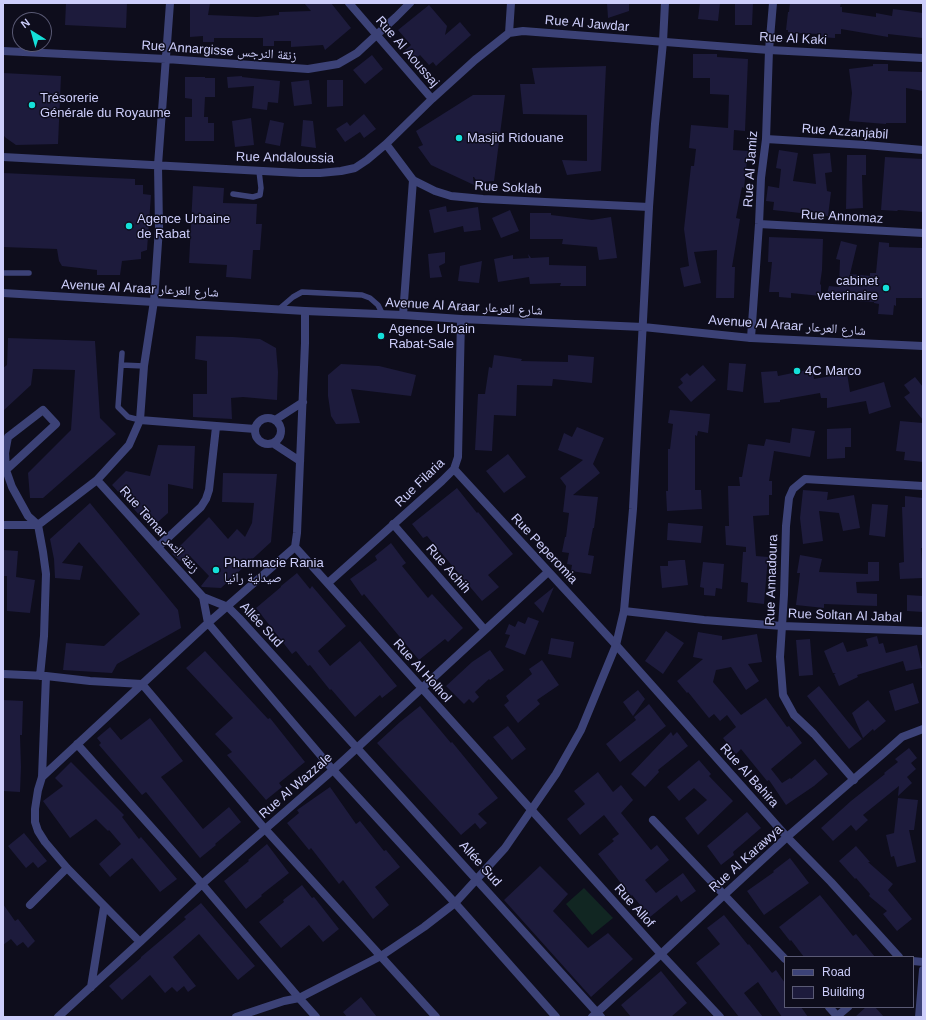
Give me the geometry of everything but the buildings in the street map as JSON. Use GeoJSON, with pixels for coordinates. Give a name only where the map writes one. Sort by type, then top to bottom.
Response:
{"type":"FeatureCollection","features":[{"type":"Feature","properties":{"kind":"street"},"geometry":{"type":"LineString","coordinates":[[3,525],[38,525],[97,480],[129,445],[140,420],[144,366],[154,301],[159,228],[158,165],[170,3]]}},
{"type":"Feature","properties":{"kind":"street","name":"Rue Al Aoussaj"},"geometry":{"type":"LineString","coordinates":[[349,3],[432,99]]}},
{"type":"Feature","properties":{"kind":"street","name":"Rue Annargisse زنقة النرجس"},"geometry":{"type":"LineString","coordinates":[[3,51],[166,59],[308,69],[338,64],[357,53],[377,36],[410,3]]}},
{"type":"Feature","properties":{"kind":"street"},"geometry":{"type":"LineString","coordinates":[[509,33],[511,3]]}},
{"type":"Feature","properties":{"kind":"street"},"geometry":{"type":"LineString","coordinates":[[236,1017],[284,1001],[298,998],[381,956],[424,927],[455,903],[505,848],[556,774],[581,730],[616,645],[624,611],[633,509],[649,207],[665,3]]}},
{"type":"Feature","properties":{"kind":"street","name":"Rue Al Jamiz"},"geometry":{"type":"LineString","coordinates":[[751,338],[761,178],[766,139],[769,50],[773,3]]}},
{"type":"Feature","properties":{"kind":"street","name":"Rue Al Jawdar"},"geometry":{"type":"LineString","coordinates":[[509,33],[523,31],[663,42]]}},
{"type":"Feature","properties":{"kind":"street","name":"Rue Andaloussia"},"geometry":{"type":"LineString","coordinates":[[3,157],[300,173],[320,173],[355,168],[386,144],[475,60],[509,33]]}},
{"type":"Feature","properties":{"kind":"street","name":"Rue Al Kaki"},"geometry":{"type":"LineString","coordinates":[[663,42],[769,50],[923,58]]}},
{"type":"Feature","properties":{"kind":"street","name":"Rue Azzanjabil"},"geometry":{"type":"LineString","coordinates":[[766,139],[923,150]]}},
{"type":"Feature","properties":{"kind":"street","name":"Rue Soklab"},"geometry":{"type":"LineString","coordinates":[[386,144],[413,180],[435,191],[451,196],[483,199],[649,207]]}},
{"type":"Feature","properties":{"kind":"street"},"geometry":{"type":"LineString","coordinates":[[403,315],[413,180]]}},
{"type":"Feature","properties":{"kind":"street","name":"Rue Annomaz"},"geometry":{"type":"LineString","coordinates":[[759,224],[923,233]]}},
{"type":"Feature","properties":{"kind":"street","name":"Avenue Al Araar شارع العرعار"},"geometry":{"type":"LineString","coordinates":[[3,293],[305,311],[643,327],[751,338],[923,346]]}},
{"type":"Feature","properties":{"kind":"street"},"geometry":{"type":"LineString","coordinates":[[42,777],[208,623],[295,547],[297,533],[303,402],[305,311]]}},
{"type":"Feature","properties":{"kind":"street","name":"Rue Filaria"},"geometry":{"type":"LineString","coordinates":[[328,583],[454,469],[458,457],[461,319]]}},
{"type":"Feature","properties":{"kind":"street"},"geometry":{"type":"LineString","coordinates":[[275,420],[303,402]]}},
{"type":"Feature","properties":{"kind":"street"},"geometry":{"type":"LineString","coordinates":[[6,470],[56,424],[43,410],[8,437],[5,453],[6,470],[12,487],[28,516],[38,525],[46,574],[42,777],[35,809],[35,822],[44,842],[104,907],[140,942]]}},
{"type":"Feature","properties":{"kind":"street"},"geometry":{"type":"LineString","coordinates":[[267,418],[275,420],[279,423],[282,432],[278,441],[274,444],[265,445],[258,441],[256,438],[255,429],[259,422],[262,419],[267,418]]}},
{"type":"Feature","properties":{"kind":"street"},"geometry":{"type":"LineString","coordinates":[[140,420],[255,429]]}},
{"type":"Feature","properties":{"kind":"street"},"geometry":{"type":"LineString","coordinates":[[158,547],[201,507],[206,499],[209,490],[216,426]]}},
{"type":"Feature","properties":{"kind":"street"},"geometry":{"type":"LineString","coordinates":[[274,444],[300,461]]}},
{"type":"Feature","properties":{"kind":"street","name":"Rue Peperomia"},"geometry":{"type":"LineString","coordinates":[[454,469],[616,645]]}},
{"type":"Feature","properties":{"kind":"street","name":"Rue Annadoura"},"geometry":{"type":"LineString","coordinates":[[854,780],[814,734],[794,715],[783,695],[780,657],[786,526],[789,498],[793,489],[805,479],[923,486]]}},
{"type":"Feature","properties":{"kind":"street","name":"Rue Temar زنقة التمر"},"geometry":{"type":"LineString","coordinates":[[97,480],[203,597]]}},
{"type":"Feature","properties":{"kind":"street","name":"Rue Achih"},"geometry":{"type":"LineString","coordinates":[[393,524],[485,630]]}},
{"type":"Feature","properties":{"kind":"street","name":"Rue Al Holhol"},"geometry":{"type":"LineString","coordinates":[[295,547],[532,810]]}},
{"type":"Feature","properties":{"kind":"street","name":"Rue Al Wazzale"},"geometry":{"type":"LineString","coordinates":[[58,1017],[202,884],[333,770],[548,572]]}},
{"type":"Feature","properties":{"kind":"street"},"geometry":{"type":"LineString","coordinates":[[203,597],[208,623],[333,770],[455,903],[556,1017]]}},
{"type":"Feature","properties":{"kind":"street","name":"Allée Sud"},"geometry":{"type":"LineString","coordinates":[[203,597],[228,607],[240,618],[477,879],[597,1015]]}},
{"type":"Feature","properties":{"kind":"street","name":"Rue Soltan Al Jabal"},"geometry":{"type":"LineString","coordinates":[[624,611],[704,620],[782,626],[923,631]]}},
{"type":"Feature","properties":{"kind":"street","name":"Rue Al Bahira"},"geometry":{"type":"LineString","coordinates":[[616,645],[787,837],[831,882],[898,956]]}},
{"type":"Feature","properties":{"kind":"street"},"geometry":{"type":"LineString","coordinates":[[3,674],[142,684],[265,829],[436,1017]]}},
{"type":"Feature","properties":{"kind":"street","name":"Rue Al Karawya"},"geometry":{"type":"LineString","coordinates":[[597,1015],[787,837],[902,737],[923,729]]}},
{"type":"Feature","properties":{"kind":"street"},"geometry":{"type":"LineString","coordinates":[[77,744],[202,884],[298,998],[316,1017]]}},
{"type":"Feature","properties":{"kind":"street","name":"Rue Allof"},"geometry":{"type":"LineString","coordinates":[[532,810],[661,954],[720,1017]]}},
{"type":"Feature","properties":{"kind":"street"},"geometry":{"type":"LineString","coordinates":[[653,820],[784,958]]}},
{"type":"Feature","properties":{"kind":"street"},"geometry":{"type":"LineString","coordinates":[[30,905],[67,868]]}},
{"type":"Feature","properties":{"kind":"street"},"geometry":{"type":"LineString","coordinates":[[91,987],[104,907]]}},
{"type":"Feature","properties":{"kind":"street"},"geometry":{"type":"LineString","coordinates":[[919,1017],[923,970]]}},
{"type":"Feature","properties":{"kind":"street"},"geometry":{"type":"LineString","coordinates":[[830,1008],[837,1017],[847,1008]]}},
{"type":"Feature","properties":{"kind":"lane"},"geometry":{"type":"LineString","coordinates":[[234,194],[253,197],[260,195],[261,188],[259,171]]}},
{"type":"Feature","properties":{"kind":"lane"},"geometry":{"type":"LineString","coordinates":[[3,273],[29,273]]}},
{"type":"Feature","properties":{"kind":"lane"},"geometry":{"type":"LineString","coordinates":[[279,309],[293,297],[302,292],[362,295],[370,298],[378,305],[383,315]]}},
{"type":"Feature","properties":{"kind":"lane"},"geometry":{"type":"LineString","coordinates":[[122,353],[118,406],[128,417],[140,420]]}},
{"type":"Feature","properties":{"kind":"lane"},"geometry":{"type":"LineString","coordinates":[[121,365],[144,366]]}},
{"type":"Feature","properties":{"kind":"green space"},"geometry":{"type":"Polygon","coordinates":[[[584,888],[613,918],[592,935],[566,904],[584,888]]]}},
{"type":"Feature","properties":{"kind":"place","name":"Trésorerie Générale du Royaume"},"geometry":{"type":"Point","coordinates":[32,105]}},
{"type":"Feature","properties":{"kind":"place","name":"Masjid Ridouane"},"geometry":{"type":"Point","coordinates":[459,138]}},
{"type":"Feature","properties":{"kind":"place","name":"Agence Urbaine de Rabat"},"geometry":{"type":"Point","coordinates":[129,226]}},
{"type":"Feature","properties":{"kind":"place","name":"cabinet veterinaire"},"geometry":{"type":"Point","coordinates":[886,288]}},
{"type":"Feature","properties":{"kind":"place","name":"Agence Urbain Rabat-Sale"},"geometry":{"type":"Point","coordinates":[381,336]}},
{"type":"Feature","properties":{"kind":"place","name":"4C Marco"},"geometry":{"type":"Point","coordinates":[797,371]}},
{"type":"Feature","properties":{"kind":"place","name":"Pharmacie Rania صيدلية رانيا"},"geometry":{"type":"Point","coordinates":[216,570]}}]}
